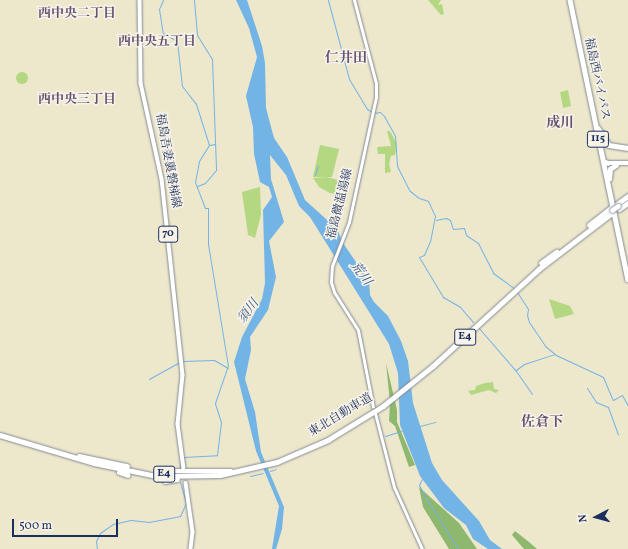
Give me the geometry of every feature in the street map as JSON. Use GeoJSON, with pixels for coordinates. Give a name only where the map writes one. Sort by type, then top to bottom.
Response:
{"type":"FeatureCollection","features":[{"type":"Feature","properties":{"kind":"highway","name":"福島西バイパス"},"geometry":{"type":"LineString","coordinates":[[571,0],[628,279]]}},
{"type":"Feature","properties":{"kind":"highway","name":"福島西バイパス"},"geometry":{"type":"LineString","coordinates":[[571,0],[602,148]]}},
{"type":"Feature","properties":{"kind":"highway"},"geometry":{"type":"LineString","coordinates":[[598,128],[609,144]]}},
{"type":"Feature","properties":{"kind":"highway"},"geometry":{"type":"LineString","coordinates":[[602,148],[609,144],[628,148]]}},
{"type":"Feature","properties":{"kind":"highway","name":"福島西バイパス"},"geometry":{"type":"LineString","coordinates":[[604,162],[628,267]]}},
{"type":"Feature","properties":{"kind":"highway"},"geometry":{"type":"LineString","coordinates":[[604,162],[628,163]]}},
{"type":"Feature","properties":{"kind":"highway"},"geometry":{"type":"LineString","coordinates":[[609,179],[611,167],[620,163]]}},
{"type":"Feature","properties":{"kind":"highway"},"geometry":{"type":"LineString","coordinates":[[618,206],[628,196]]}},
{"type":"Feature","properties":{"kind":"highway"},"geometry":{"type":"LineString","coordinates":[[612,210],[628,200]]}},
{"type":"Feature","properties":{"kind":"highway"},"geometry":{"type":"LineString","coordinates":[[618,206],[628,203]]}},
{"type":"Feature","properties":{"kind":"highway","name":"東北自動車道"},"geometry":{"type":"LineString","coordinates":[[0,434],[80,458],[157,476],[196,477],[232,472],[269,463],[317,446],[382,405],[416,378],[515,288],[588,226],[612,210]]}},
{"type":"Feature","properties":{"kind":"highway","name":"東北自動車道"},"geometry":{"type":"LineString","coordinates":[[515,288],[612,210]]}},
{"type":"Feature","properties":{"kind":"highway"},"geometry":{"type":"LineString","coordinates":[[80,458],[127,466]]}},
{"type":"Feature","properties":{"kind":"highway"},"geometry":{"type":"LineString","coordinates":[[80,458],[128,475]]}},
{"type":"Feature","properties":{"kind":"highway"},"geometry":{"type":"LineString","coordinates":[[165,471],[232,472]]}},
{"type":"Feature","properties":{"kind":"highway"},"geometry":{"type":"LineString","coordinates":[[165,481],[232,472]]}},
{"type":"Feature","properties":{"kind":"main road","name":"福島吾妻裏磐梯線"},"geometry":{"type":"LineString","coordinates":[[140,0],[141,78],[162,179],[183,375],[178,424],[184,469]]}},
{"type":"Feature","properties":{"kind":"main road","name":"福島微温湯線"},"geometry":{"type":"LineString","coordinates":[[354,0],[376,83],[373,112],[342,240],[331,272],[334,292],[352,317],[359,333],[373,407]]}},
{"type":"Feature","properties":{"kind":"main road"},"geometry":{"type":"LineString","coordinates":[[375,413],[394,487],[422,549]]}},
{"type":"Feature","properties":{"kind":"main road"},"geometry":{"type":"LineString","coordinates":[[186,483],[193,531],[191,549]]}},
{"type":"Feature","properties":{"kind":"green space"},"geometry":{"type":"Polygon","coordinates":[[[428,0],[441,0],[438,5],[442,4],[444,14],[441,15],[428,0]]]}},
{"type":"Feature","properties":{"kind":"green space"},"geometry":{"type":"Polygon","coordinates":[[[24,72],[27,73],[27,83],[20,84],[17,83],[16,76],[17,73],[24,72]]]}},
{"type":"Feature","properties":{"kind":"green space"},"geometry":{"type":"Polygon","coordinates":[[[568,90],[571,106],[563,108],[560,92],[568,90]]]}},
{"type":"Feature","properties":{"kind":"green space"},"geometry":{"type":"Polygon","coordinates":[[[387,131],[390,131],[397,144],[395,155],[391,156],[389,164],[391,172],[385,173],[385,154],[378,154],[377,147],[391,146],[387,131]]]}},
{"type":"Feature","properties":{"kind":"green space"},"geometry":{"type":"Polygon","coordinates":[[[320,145],[339,149],[332,177],[313,177],[320,145]]]}},
{"type":"Feature","properties":{"kind":"green space"},"geometry":{"type":"Polygon","coordinates":[[[327,177],[346,182],[344,191],[336,189],[335,194],[330,193],[319,187],[313,178],[327,177]]]}},
{"type":"Feature","properties":{"kind":"green space"},"geometry":{"type":"Polygon","coordinates":[[[260,187],[261,215],[255,238],[248,235],[242,192],[260,187]]]}},
{"type":"Feature","properties":{"kind":"green space"},"geometry":{"type":"Polygon","coordinates":[[[549,299],[570,306],[574,314],[555,319],[549,299]]]}},
{"type":"Feature","properties":{"kind":"green space"},"geometry":{"type":"Polygon","coordinates":[[[386,363],[397,410],[397,422],[415,465],[409,467],[395,426],[389,421],[390,403],[386,363]]]}},
{"type":"Feature","properties":{"kind":"green space"},"geometry":{"type":"Polygon","coordinates":[[[493,382],[494,389],[499,390],[496,393],[489,390],[471,395],[468,391],[475,390],[476,386],[493,382]]]}},
{"type":"Feature","properties":{"kind":"green space"},"geometry":{"type":"Polygon","coordinates":[[[419,487],[459,523],[477,549],[449,549],[423,507],[419,487]]]}},
{"type":"Feature","properties":{"kind":"green space"},"geometry":{"type":"Polygon","coordinates":[[[515,531],[537,549],[524,549],[512,535],[515,531]]]}},
{"type":"Feature","properties":{"kind":"water","name":"荒川"},"geometry":{"type":"Polygon","coordinates":[[[236,0],[247,0],[262,46],[265,63],[266,108],[274,138],[287,157],[305,200],[337,229],[343,243],[369,281],[370,295],[374,302],[388,316],[401,341],[408,361],[413,403],[432,463],[442,480],[479,521],[490,540],[502,549],[488,549],[473,539],[466,525],[444,508],[420,476],[400,425],[398,373],[389,344],[310,217],[299,206],[286,175],[270,155],[271,179],[284,222],[269,241],[276,277],[268,310],[250,337],[251,350],[245,379],[255,412],[261,452],[284,507],[282,529],[276,549],[272,549],[279,506],[256,451],[234,362],[242,337],[262,299],[265,283],[263,210],[272,197],[269,187],[260,182],[254,154],[253,127],[246,96],[257,57],[249,28],[236,0]]]}},
{"type":"Feature","properties":{"kind":"waterway"},"geometry":{"type":"LineString","coordinates":[[163,0],[159,9],[163,33],[177,41],[182,86],[196,104],[209,145]]}},
{"type":"Feature","properties":{"kind":"waterway"},"geometry":{"type":"LineString","coordinates":[[194,0],[197,35],[212,59],[216,170],[205,183],[197,186]]}},
{"type":"Feature","properties":{"kind":"waterway"},"geometry":{"type":"LineString","coordinates":[[328,0],[349,79],[367,109],[372,112]]}},
{"type":"Feature","properties":{"kind":"waterway"},"geometry":{"type":"LineString","coordinates":[[374,113],[380,112],[384,116],[395,136],[397,166],[410,191],[419,198],[428,201],[435,216],[430,241],[424,255],[419,257],[443,297],[460,307],[473,322]]}},
{"type":"Feature","properties":{"kind":"waterway"},"geometry":{"type":"LineString","coordinates":[[184,457],[217,455],[221,422],[215,403],[228,366],[208,244],[208,208],[205,208],[195,182],[199,161],[209,145],[215,144]]}},
{"type":"Feature","properties":{"kind":"waterway"},"geometry":{"type":"LineString","coordinates":[[315,175],[318,165]]}},
{"type":"Feature","properties":{"kind":"waterway"},"geometry":{"type":"LineString","coordinates":[[436,220],[446,218],[450,220],[453,229],[464,228],[466,235],[478,243],[493,273],[515,289]]}},
{"type":"Feature","properties":{"kind":"waterway"},"geometry":{"type":"LineString","coordinates":[[517,292],[528,309],[527,315],[529,322],[545,346],[556,355],[603,377],[613,400],[622,395],[628,406]]}},
{"type":"Feature","properties":{"kind":"waterway"},"geometry":{"type":"LineString","coordinates":[[478,327],[516,371],[532,394]]}},
{"type":"Feature","properties":{"kind":"waterway"},"geometry":{"type":"LineString","coordinates":[[516,370],[524,364],[554,354]]}},
{"type":"Feature","properties":{"kind":"waterway"},"geometry":{"type":"LineString","coordinates":[[183,361],[214,360],[228,368]]}},
{"type":"Feature","properties":{"kind":"waterway"},"geometry":{"type":"LineString","coordinates":[[149,379],[180,362]]}},
{"type":"Feature","properties":{"kind":"waterway"},"geometry":{"type":"LineString","coordinates":[[587,388],[596,402],[608,407],[618,434]]}},
{"type":"Feature","properties":{"kind":"waterway"},"geometry":{"type":"LineString","coordinates":[[420,426],[435,422]]}},
{"type":"Feature","properties":{"kind":"waterway"},"geometry":{"type":"LineString","coordinates":[[385,436],[401,431]]}},
{"type":"Feature","properties":{"kind":"waterway"},"geometry":{"type":"LineString","coordinates":[[180,469],[181,458]]}},
{"type":"Feature","properties":{"kind":"waterway"},"geometry":{"type":"LineString","coordinates":[[270,471],[276,469]]}},
{"type":"Feature","properties":{"kind":"waterway"},"geometry":{"type":"LineString","coordinates":[[250,476],[263,473]]}},
{"type":"Feature","properties":{"kind":"waterway"},"geometry":{"type":"LineString","coordinates":[[422,479],[419,485],[458,549]]}},
{"type":"Feature","properties":{"kind":"waterway"},"geometry":{"type":"LineString","coordinates":[[97,549],[96,541],[100,533],[113,524],[131,520],[149,522],[180,516],[186,503],[180,482]]}},
{"type":"Feature","properties":{"kind":"district","name":"西中央二丁目"},"geometry":{"type":"Point","coordinates":[77,14]}},
{"type":"Feature","properties":{"kind":"district","name":"西中央五丁目"},"geometry":{"type":"Point","coordinates":[157,42]}},
{"type":"Feature","properties":{"kind":"district","name":"仁井田"},"geometry":{"type":"Point","coordinates":[346,59]}},
{"type":"Feature","properties":{"kind":"district","name":"西中央三丁目"},"geometry":{"type":"Point","coordinates":[77,100]}},
{"type":"Feature","properties":{"kind":"district","name":"成川"},"geometry":{"type":"Point","coordinates":[560,124]}},
{"type":"Feature","properties":{"kind":"district","name":"佐倉下"},"geometry":{"type":"Point","coordinates":[542,423]}},
{"type":"Feature","properties":{"kind":"water label","name":"須川"},"geometry":{"type":"Point","coordinates":[249,312]}}]}
